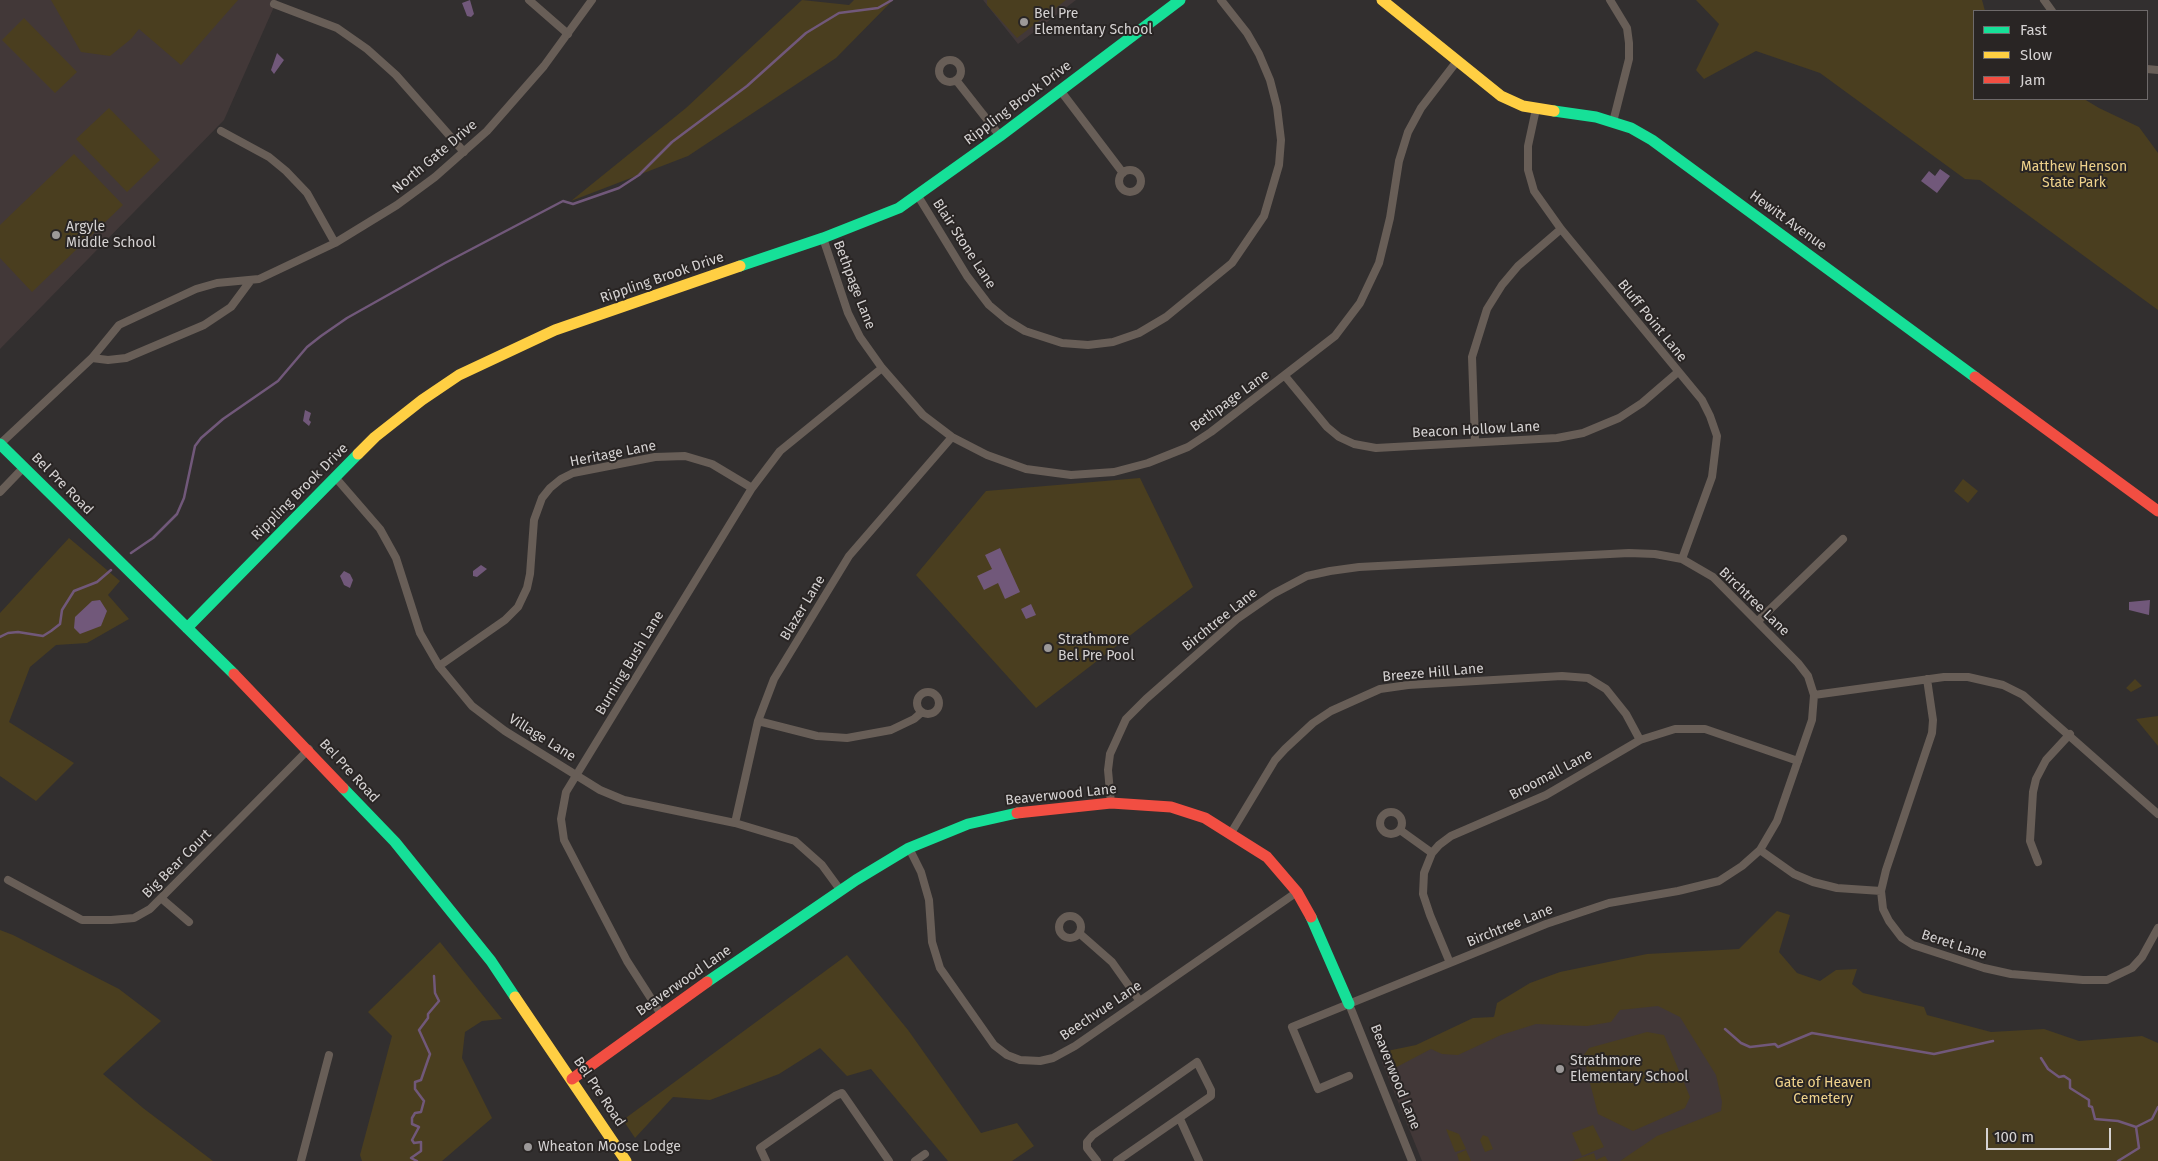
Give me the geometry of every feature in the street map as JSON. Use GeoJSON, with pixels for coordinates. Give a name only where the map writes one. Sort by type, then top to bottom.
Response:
{"type":"FeatureCollection","features":[{"type":"Feature","properties":{"kind":"street"},"geometry":{"type":"LineString","coordinates":[[529,0],[568,34]]}},
{"type":"Feature","properties":{"kind":"street","name":"North Gate Drive"},"geometry":{"type":"LineString","coordinates":[[0,444],[92,358],[119,325],[196,288],[259,279],[334,243],[397,205],[464,152],[516,100],[592,0]]}},
{"type":"Feature","properties":{"kind":"street","name":"Rippling Brook Drive"},"geometry":{"type":"LineString","coordinates":[[187,628],[375,437],[422,400],[459,375],[556,330],[823,238],[899,208],[1000,136],[1180,0]]}},
{"type":"Feature","properties":{"kind":"street","name":"Blair Stone Lane"},"geometry":{"type":"LineString","coordinates":[[918,196],[967,276],[989,305],[1007,320],[1025,331],[1062,343],[1088,345],[1113,342],[1139,333],[1166,316],[1232,263],[1264,216],[1279,165],[1281,140],[1277,107],[1270,80],[1259,54],[1221,0]]}},
{"type":"Feature","properties":{"kind":"street","name":"Hewitt Avenue"},"geometry":{"type":"LineString","coordinates":[[1382,0],[1501,96],[1536,110],[1596,117],[1631,128],[1652,140],[2158,511]]}},
{"type":"Feature","properties":{"kind":"street"},"geometry":{"type":"LineString","coordinates":[[1610,0],[1627,28],[1629,43],[1629,59],[1613,122]]}},
{"type":"Feature","properties":{"kind":"street"},"geometry":{"type":"LineString","coordinates":[[274,4],[337,28],[367,49],[396,75],[464,152]]}},
{"type":"Feature","properties":{"kind":"street","name":"Bethpage Lane"},"geometry":{"type":"LineString","coordinates":[[823,238],[848,313],[860,337],[882,368],[923,415],[952,437],[987,456],[1026,469],[1071,474],[1114,472],[1148,463],[1188,447],[1211,432],[1335,336],[1360,303],[1379,263],[1390,218],[1399,162],[1408,132],[1421,108],[1457,61]]}},
{"type":"Feature","properties":{"kind":"street"},"geometry":{"type":"LineString","coordinates":[[956,80],[1000,136]]}},
{"type":"Feature","properties":{"kind":"street"},"geometry":{"type":"LineString","coordinates":[[1060,90],[1123,172]]}},
{"type":"Feature","properties":{"kind":"street","name":"Bluff Point Lane"},"geometry":{"type":"LineString","coordinates":[[1536,110],[1528,146],[1528,170],[1534,191],[1561,229],[1702,400],[1710,416],[1716,436],[1712,477],[1682,559]]}},
{"type":"Feature","properties":{"kind":"street"},"geometry":{"type":"LineString","coordinates":[[221,131],[270,157],[286,171],[307,194],[334,243]]}},
{"type":"Feature","properties":{"kind":"street"},"geometry":{"type":"LineString","coordinates":[[1475,441],[1472,357],[1486,309],[1518,266],[1561,229]]}},
{"type":"Feature","properties":{"kind":"street"},"geometry":{"type":"LineString","coordinates":[[92,358],[108,360],[126,358],[204,325],[231,307],[251,280]]}},
{"type":"Feature","properties":{"kind":"street","name":"Burning Bush Lane"},"geometry":{"type":"LineString","coordinates":[[661,1014],[626,961],[564,840],[561,819],[562,805],[566,792],[752,488],[780,451],[882,368]]}},
{"type":"Feature","properties":{"kind":"street","name":"Beacon Hollow Lane"},"geometry":{"type":"LineString","coordinates":[[1285,376],[1327,427],[1339,437],[1354,444],[1376,448],[1475,441],[1557,438],[1602,427],[1642,402],[1678,372]]}},
{"type":"Feature","properties":{"kind":"street","name":"Blazer Lane"},"geometry":{"type":"LineString","coordinates":[[735,823],[758,721],[774,679],[849,556],[952,437]]}},
{"type":"Feature","properties":{"kind":"street","name":"Bel Pre Road"},"geometry":{"type":"LineString","coordinates":[[0,444],[309,749],[395,842],[491,961],[626,1161]]}},
{"type":"Feature","properties":{"kind":"street","name":"Heritage Lane"},"geometry":{"type":"LineString","coordinates":[[439,666],[505,620],[518,608],[527,588],[530,574],[534,520],[542,498],[561,479],[573,473],[655,457],[686,456],[712,464],[752,488]]}},
{"type":"Feature","properties":{"kind":"street"},"geometry":{"type":"LineString","coordinates":[[0,492],[24,467]]}},
{"type":"Feature","properties":{"kind":"street","name":"Village Lane"},"geometry":{"type":"LineString","coordinates":[[335,477],[380,529],[396,558],[420,633],[439,666],[472,706],[505,731],[600,790],[624,800],[735,823],[795,841],[822,865],[841,891]]}},
{"type":"Feature","properties":{"kind":"street"},"geometry":{"type":"LineString","coordinates":[[1758,620],[1843,539]]}},
{"type":"Feature","properties":{"kind":"street","name":"Birchtree Lane"},"geometry":{"type":"LineString","coordinates":[[1111,802],[1108,770],[1110,754],[1126,719],[1237,619],[1273,594],[1307,576],[1359,567],[1629,553],[1655,554],[1682,559],[1713,577],[1758,620],[1808,676],[1814,695],[1812,720],[1798,761],[1777,821],[1760,850],[1742,866],[1718,880],[1678,891],[1609,903],[1546,924],[1349,1004]]}},
{"type":"Feature","properties":{"kind":"street","name":"Breeze Hill Lane"},"geometry":{"type":"LineString","coordinates":[[1231,833],[1275,760],[1285,749],[1313,723],[1331,711],[1380,689],[1427,684],[1562,676],[1588,678],[1606,689],[1626,714],[1640,740]]}},
{"type":"Feature","properties":{"kind":"street"},"geometry":{"type":"LineString","coordinates":[[1814,695],[1944,676],[1968,677],[2003,686],[2024,695],[2158,814]]}},
{"type":"Feature","properties":{"kind":"street","name":"Beret Lane"},"geometry":{"type":"LineString","coordinates":[[1927,679],[1932,733],[1886,870],[1881,892],[1883,909],[1888,921],[1908,942],[1984,968],[2011,974],[2083,980],[2107,980],[2132,968],[2142,957],[2158,928]]}},
{"type":"Feature","properties":{"kind":"street"},"geometry":{"type":"LineString","coordinates":[[758,721],[817,736],[847,738],[891,730],[914,719],[922,712]]}},
{"type":"Feature","properties":{"kind":"street","name":"Broomall Lane"},"geometry":{"type":"LineString","coordinates":[[1450,964],[1423,894],[1424,873],[1432,853],[1439,844],[1451,836],[1546,795],[1640,740],[1675,729],[1705,729],[1798,761]]}},
{"type":"Feature","properties":{"kind":"street"},"geometry":{"type":"LineString","coordinates":[[2038,862],[2030,841],[2033,792],[2036,779],[2046,760],[2070,734]]}},
{"type":"Feature","properties":{"kind":"street","name":"Big Bear Court"},"geometry":{"type":"LineString","coordinates":[[8,880],[82,920],[134,918],[150,909],[309,749]]}},
{"type":"Feature","properties":{"kind":"street","name":"Beaverwood Lane"},"geometry":{"type":"LineString","coordinates":[[572,1080],[661,1014],[841,891],[909,848],[968,824],[1023,812],[1111,802],[1171,807],[1205,818],[1267,857],[1297,892],[1314,922],[1412,1161]]}},
{"type":"Feature","properties":{"kind":"street"},"geometry":{"type":"LineString","coordinates":[[1400,830],[1432,853]]}},
{"type":"Feature","properties":{"kind":"street","name":"Beechvue Lane"},"geometry":{"type":"LineString","coordinates":[[909,848],[920,872],[929,900],[932,942],[940,968],[988,1038],[1007,1055],[1020,1060],[1040,1061],[1054,1058],[1075,1046],[1297,892]]}},
{"type":"Feature","properties":{"kind":"street"},"geometry":{"type":"LineString","coordinates":[[1760,850],[1794,874],[1813,882],[1837,888],[1881,892]]}},
{"type":"Feature","properties":{"kind":"street"},"geometry":{"type":"LineString","coordinates":[[161,898],[189,922]]}},
{"type":"Feature","properties":{"kind":"street"},"geometry":{"type":"LineString","coordinates":[[1079,934],[1112,962],[1139,1000]]}},
{"type":"Feature","properties":{"kind":"street"},"geometry":{"type":"LineString","coordinates":[[1349,1004],[1292,1027],[1318,1089],[1350,1076]]}},
{"type":"Feature","properties":{"kind":"street"},"geometry":{"type":"LineString","coordinates":[[301,1161],[329,1055]]}},
{"type":"Feature","properties":{"kind":"street"},"geometry":{"type":"LineString","coordinates":[[1097,1161],[1087,1148],[1086,1142],[1093,1135],[1197,1062],[1211,1090],[1211,1096],[1117,1161]]}},
{"type":"Feature","properties":{"kind":"street"},"geometry":{"type":"LineString","coordinates":[[766,1161],[760,1148],[842,1093],[889,1161]]}},
{"type":"Feature","properties":{"kind":"street"},"geometry":{"type":"LineString","coordinates":[[1180,1119],[1199,1161]]}},
{"type":"Feature","properties":{"kind":"street"},"geometry":{"type":"LineString","coordinates":[[915,1161],[925,1154]]}},
{"type":"Feature","properties":{"kind":"shaded area","name":"Argyle Middle School"},"geometry":{"type":"Polygon","coordinates":[[[0,0],[277,0],[224,120],[0,349],[0,0]]]}},
{"type":"Feature","properties":{"kind":"shaded area"},"geometry":{"type":"Polygon","coordinates":[[[470,0],[474,14],[471,17],[467,16],[462,3],[470,0]]]}},
{"type":"Feature","properties":{"kind":"shaded area","name":"Bel Pre Elementary School"},"geometry":{"type":"Polygon","coordinates":[[[983,0],[1076,0],[1018,44],[983,0]]]}},
{"type":"Feature","properties":{"kind":"shaded area"},"geometry":{"type":"Polygon","coordinates":[[[277,53],[284,60],[274,74],[271,70],[277,53]]]}},
{"type":"Feature","properties":{"kind":"shaded area"},"geometry":{"type":"Polygon","coordinates":[[[1940,169],[1950,176],[1937,193],[1921,181],[1929,171],[1935,176],[1940,169]]]}},
{"type":"Feature","properties":{"kind":"shaded area"},"geometry":{"type":"Polygon","coordinates":[[[305,410],[311,413],[309,426],[303,421],[305,410]]]}},
{"type":"Feature","properties":{"kind":"shaded area"},"geometry":{"type":"Polygon","coordinates":[[[1000,548],[1020,592],[1005,599],[998,583],[984,590],[977,576],[992,569],[985,555],[1000,548]]]}},
{"type":"Feature","properties":{"kind":"shaded area"},"geometry":{"type":"Polygon","coordinates":[[[481,565],[487,569],[477,577],[473,576],[473,571],[481,565]]]}},
{"type":"Feature","properties":{"kind":"shaded area"},"geometry":{"type":"Polygon","coordinates":[[[344,571],[350,574],[353,580],[350,588],[344,585],[340,576],[344,571]]]}},
{"type":"Feature","properties":{"kind":"shaded area"},"geometry":{"type":"Polygon","coordinates":[[[100,600],[107,611],[101,626],[80,634],[74,628],[75,617],[92,601],[100,600]]]}},
{"type":"Feature","properties":{"kind":"shaded area"},"geometry":{"type":"Polygon","coordinates":[[[2150,600],[2149,615],[2129,610],[2129,602],[2150,600]]]}},
{"type":"Feature","properties":{"kind":"shaded area"},"geometry":{"type":"Polygon","coordinates":[[[1031,604],[1036,615],[1026,619],[1021,609],[1031,604]]]}},
{"type":"Feature","properties":{"kind":"shaded area","name":"Strathmore Elementary School"},"geometry":{"type":"Polygon","coordinates":[[[1601,973],[1712,997],[1726,1116],[1622,1161],[1422,1161],[1382,1062],[1601,973]]]}},
{"type":"Feature","properties":{"kind":"green space"},"geometry":{"type":"Polygon","coordinates":[[[51,0],[238,0],[181,65],[139,29],[131,39],[110,56],[81,52],[51,0]]]}},
{"type":"Feature","properties":{"kind":"green space"},"geometry":{"type":"Polygon","coordinates":[[[802,0],[849,5],[854,0],[893,0],[836,58],[688,156],[571,201],[686,108],[802,0]]]}},
{"type":"Feature","properties":{"kind":"green space","name":"Bel Pre Elementary School"},"geometry":{"type":"Polygon","coordinates":[[[987,0],[1066,0],[1017,38],[987,5],[987,0]]]}},
{"type":"Feature","properties":{"kind":"green space","name":"Matthew Henson State Park"},"geometry":{"type":"Polygon","coordinates":[[[1696,0],[1982,0],[1985,10],[1973,10],[1973,100],[2086,100],[2139,127],[2158,153],[2158,310],[1980,180],[1965,179],[1820,73],[1756,51],[1704,79],[1696,70],[1719,24],[1696,0]]]}},
{"type":"Feature","properties":{"kind":"green space"},"geometry":{"type":"Polygon","coordinates":[[[24,18],[77,72],[55,93],[2,40],[24,18]]]}},
{"type":"Feature","properties":{"kind":"green space"},"geometry":{"type":"Polygon","coordinates":[[[109,108],[160,160],[127,192],[76,139],[109,108]]]}},
{"type":"Feature","properties":{"kind":"green space"},"geometry":{"type":"Polygon","coordinates":[[[74,154],[123,205],[32,292],[0,258],[0,225],[74,154]]]}},
{"type":"Feature","properties":{"kind":"green space","name":"Strathmore Bel Pre Pool"},"geometry":{"type":"Polygon","coordinates":[[[1140,478],[1193,587],[1036,708],[916,575],[986,491],[1140,478]]]}},
{"type":"Feature","properties":{"kind":"green space"},"geometry":{"type":"Polygon","coordinates":[[[1963,479],[1978,491],[1968,503],[1954,491],[1963,479]]]}},
{"type":"Feature","properties":{"kind":"green space"},"geometry":{"type":"Polygon","coordinates":[[[69,538],[120,581],[108,595],[129,619],[87,643],[56,645],[30,667],[9,722],[74,763],[36,801],[0,776],[0,613],[69,538]]]}},
{"type":"Feature","properties":{"kind":"green space"},"geometry":{"type":"Polygon","coordinates":[[[2135,679],[2142,686],[2131,692],[2126,688],[2135,679]]]}},
{"type":"Feature","properties":{"kind":"green space"},"geometry":{"type":"Polygon","coordinates":[[[2158,716],[2158,746],[2136,719],[2158,716]]]}},
{"type":"Feature","properties":{"kind":"green space","name":"Gate of Heaven Cemetery"},"geometry":{"type":"Polygon","coordinates":[[[1777,911],[1790,915],[1779,952],[1797,973],[1820,981],[1836,970],[1857,969],[1852,984],[1863,993],[1924,1007],[1927,1015],[1991,1032],[2044,1029],[2079,1041],[2142,1036],[2158,1043],[2158,1161],[1620,1161],[1657,1136],[1721,1111],[1722,1102],[1716,1075],[1680,1017],[1658,1006],[1620,1010],[1611,1022],[1587,1026],[1536,1024],[1501,1035],[1458,1055],[1442,1054],[1431,1049],[1391,1070],[1387,1051],[1416,1045],[1473,1018],[1494,1017],[1497,1003],[1530,983],[1560,972],[1647,954],[1739,949],[1777,911]]]}},
{"type":"Feature","properties":{"kind":"green space"},"geometry":{"type":"Polygon","coordinates":[[[0,930],[119,989],[161,1021],[103,1074],[143,1108],[213,1161],[0,1161],[0,930]]]}},
{"type":"Feature","properties":{"kind":"green space"},"geometry":{"type":"Polygon","coordinates":[[[440,942],[502,1019],[482,1021],[465,1032],[462,1058],[492,1118],[442,1161],[362,1161],[360,1155],[392,1036],[368,1012],[440,942]]]}},
{"type":"Feature","properties":{"kind":"green space"},"geometry":{"type":"Polygon","coordinates":[[[847,955],[908,1030],[981,1133],[1017,1123],[1034,1146],[1012,1161],[948,1161],[871,1069],[847,1076],[820,1048],[779,1074],[710,1100],[673,1097],[635,1138],[623,1120],[847,955]]]}},
{"type":"Feature","properties":{"kind":"green space"},"geometry":{"type":"Polygon","coordinates":[[[1647,1032],[1664,1035],[1690,1097],[1685,1108],[1633,1131],[1598,1114],[1583,1056],[1589,1048],[1647,1032]]]}},
{"type":"Feature","properties":{"kind":"green space"},"geometry":{"type":"Polygon","coordinates":[[[1593,1125],[1604,1147],[1582,1156],[1572,1133],[1593,1125]]]}},
{"type":"Feature","properties":{"kind":"green space"},"geometry":{"type":"Polygon","coordinates":[[[1446,1129],[1459,1134],[1466,1149],[1455,1152],[1446,1129]]]}},
{"type":"Feature","properties":{"kind":"green space"},"geometry":{"type":"Polygon","coordinates":[[[1483,1135],[1488,1137],[1493,1149],[1485,1152],[1480,1140],[1483,1135]]]}},
{"type":"Feature","properties":{"kind":"green space"},"geometry":{"type":"Polygon","coordinates":[[[1466,1150],[1471,1161],[1459,1161],[1457,1154],[1466,1150]]]}},
{"type":"Feature","properties":{"kind":"green space"},"geometry":{"type":"Polygon","coordinates":[[[1594,1153],[1596,1160],[1605,1156],[1608,1161],[1572,1161],[1594,1153]]]}},
{"type":"Feature","properties":{"kind":"waterway"},"geometry":{"type":"LineString","coordinates":[[131,553],[153,538],[177,514],[184,498],[195,446],[201,438],[223,419],[278,381],[307,347],[321,336],[347,318],[445,263],[563,201],[573,204],[619,188],[639,175],[672,142],[747,86],[806,33],[839,13],[878,8],[892,0]]}},
{"type":"Feature","properties":{"kind":"waterway"},"geometry":{"type":"LineString","coordinates":[[0,637],[8,633],[18,632],[43,636],[60,624],[62,610],[74,591],[97,582],[111,570]]}},
{"type":"Feature","properties":{"kind":"waterway"},"geometry":{"type":"LineString","coordinates":[[417,1161],[411,1158],[421,1151],[421,1142],[414,1143],[412,1140],[419,1127],[412,1124],[412,1118],[415,1113],[421,1112],[424,1101],[415,1089],[415,1082],[421,1080],[430,1054],[419,1030],[428,1018],[428,1014],[439,1001],[435,993],[434,976]]}},
{"type":"Feature","properties":{"kind":"waterway"},"geometry":{"type":"LineString","coordinates":[[1725,1029],[1741,1043],[1750,1047],[1775,1044],[1778,1047],[1812,1033],[1934,1054],[1993,1041]]}},
{"type":"Feature","properties":{"kind":"waterway"},"geometry":{"type":"LineString","coordinates":[[2041,1058],[2048,1069],[2059,1077],[2064,1076],[2070,1080],[2070,1088],[2089,1100],[2089,1106],[2092,1107],[2095,1119],[2118,1121],[2136,1127]]}},
{"type":"Feature","properties":{"kind":"waterway"},"geometry":{"type":"LineString","coordinates":[[2118,1161],[2139,1148],[2136,1127],[2152,1119],[2158,1107]]}},
{"type":"Feature","properties":{"kind":"traffic: fast"},"geometry":{"type":"LineString","coordinates":[[740,266],[823,238],[899,208],[1000,136],[1180,0]]}},
{"type":"Feature","properties":{"kind":"traffic: fast"},"geometry":{"type":"LineString","coordinates":[[1554,111],[1596,117],[1631,128],[1652,140],[1975,377]]}},
{"type":"Feature","properties":{"kind":"traffic: fast"},"geometry":{"type":"LineString","coordinates":[[0,444],[234,674]]}},
{"type":"Feature","properties":{"kind":"traffic: fast"},"geometry":{"type":"LineString","coordinates":[[187,628],[358,454]]}},
{"type":"Feature","properties":{"kind":"traffic: fast"},"geometry":{"type":"LineString","coordinates":[[343,788],[395,842],[491,961],[515,997]]}},
{"type":"Feature","properties":{"kind":"traffic: fast"},"geometry":{"type":"LineString","coordinates":[[707,982],[856,880],[909,848],[968,824],[1017,813]]}},
{"type":"Feature","properties":{"kind":"traffic: fast"},"geometry":{"type":"LineString","coordinates":[[1311,917],[1349,1004]]}},
{"type":"Feature","properties":{"kind":"traffic: slow"},"geometry":{"type":"LineString","coordinates":[[1382,0],[1501,96],[1523,106],[1554,111]]}},
{"type":"Feature","properties":{"kind":"traffic: slow"},"geometry":{"type":"LineString","coordinates":[[358,454],[375,437],[422,400],[459,375],[555,330],[740,266]]}},
{"type":"Feature","properties":{"kind":"traffic: slow"},"geometry":{"type":"LineString","coordinates":[[515,997],[626,1161]]}},
{"type":"Feature","properties":{"kind":"traffic: jam"},"geometry":{"type":"LineString","coordinates":[[1975,377],[2158,511]]}},
{"type":"Feature","properties":{"kind":"traffic: jam"},"geometry":{"type":"LineString","coordinates":[[234,674],[343,788]]}},
{"type":"Feature","properties":{"kind":"traffic: jam"},"geometry":{"type":"LineString","coordinates":[[1017,813],[1111,803],[1171,807],[1205,818],[1267,857],[1297,892],[1311,917]]}},
{"type":"Feature","properties":{"kind":"traffic: jam"},"geometry":{"type":"LineString","coordinates":[[572,1079],[707,982]]}},
{"type":"Feature","properties":{"kind":"place","name":"Bel Pre Elementary School"},"geometry":{"type":"Point","coordinates":[1024,22]}},
{"type":"Feature","properties":{"kind":"place","name":"Argyle Middle School"},"geometry":{"type":"Point","coordinates":[56,235]}},
{"type":"Feature","properties":{"kind":"place","name":"Strathmore Bel Pre Pool"},"geometry":{"type":"Point","coordinates":[1048,648]}},
{"type":"Feature","properties":{"kind":"place","name":"Strathmore Elementary School"},"geometry":{"type":"Point","coordinates":[1560,1069]}},
{"type":"Feature","properties":{"kind":"place","name":"Wheaton Moose Lodge"},"geometry":{"type":"Point","coordinates":[528,1147]}}]}
